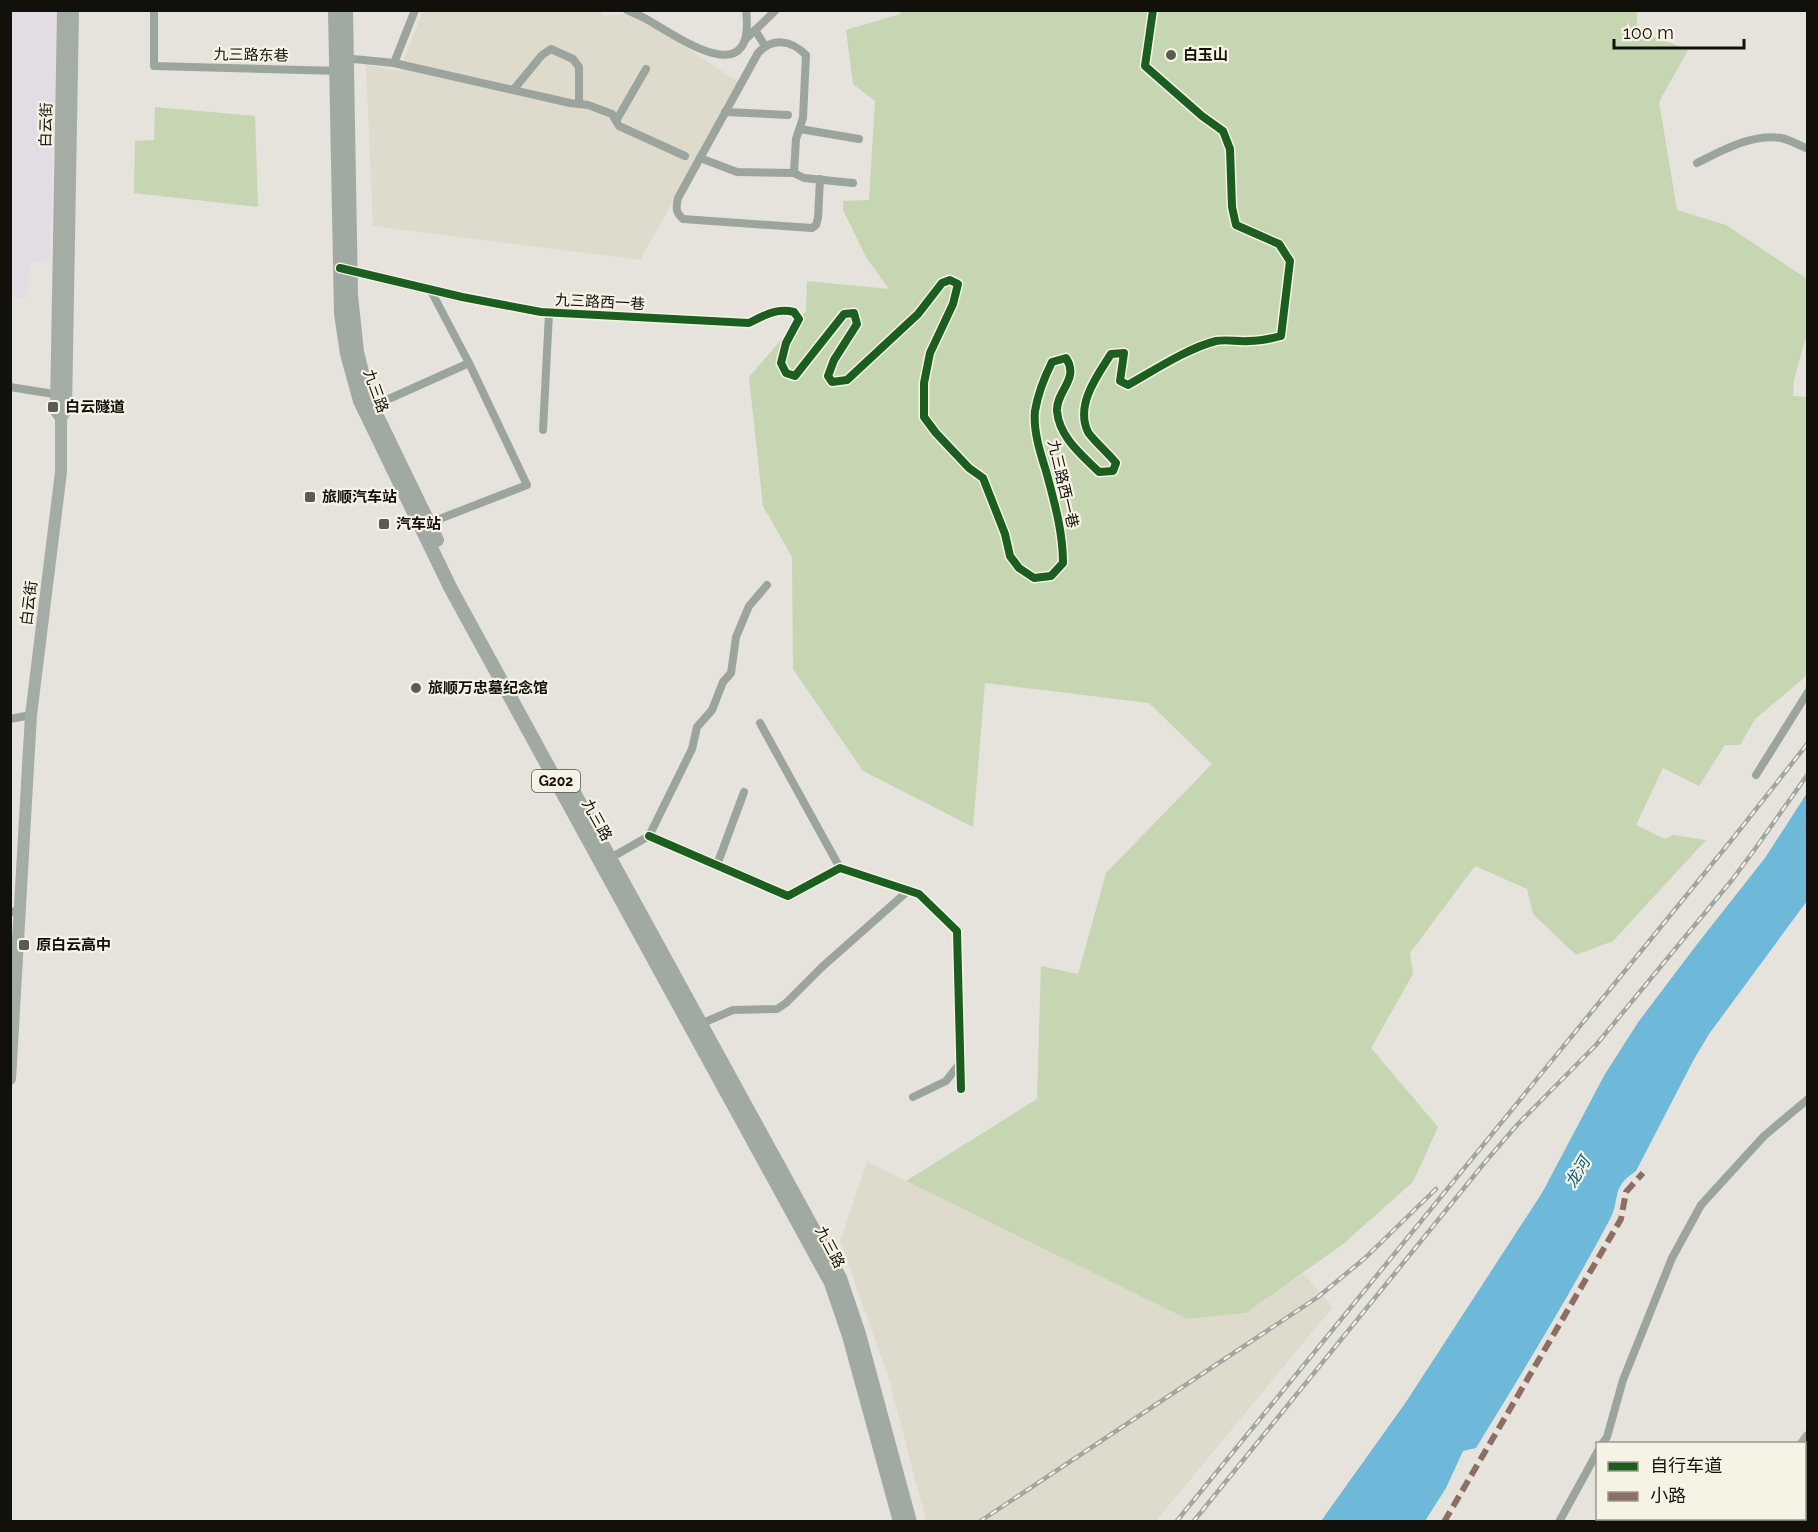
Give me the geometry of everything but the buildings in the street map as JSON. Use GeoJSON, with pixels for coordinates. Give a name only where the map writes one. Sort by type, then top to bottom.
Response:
{"type":"FeatureCollection","features":[{"type":"Feature","properties":{"kind":"highway","name":"九三路"},"geometry":{"type":"LineString","coordinates":[[335,10],[341,64],[345,269],[341,314],[355,386],[364,410],[451,589],[606,861]]}},
{"type":"Feature","properties":{"kind":"highway","name":"九三路"},"geometry":{"type":"LineString","coordinates":[[341,64],[346,10]]}},
{"type":"Feature","properties":{"kind":"highway","name":"九三路"},"geometry":{"type":"LineString","coordinates":[[345,269],[357,352],[365,384],[373,406],[429,523],[459,585],[831,1283],[849,1336],[900,1521]]}},
{"type":"Feature","properties":{"kind":"highway","name":"九三路"},"geometry":{"type":"LineString","coordinates":[[696,1026],[840,1278],[859,1334],[910,1521]]}},
{"type":"Feature","properties":{"kind":"main road","name":"白云街"},"geometry":{"type":"LineString","coordinates":[[61,395],[63,10]]}},
{"type":"Feature","properties":{"kind":"main road","name":"白云街"},"geometry":{"type":"LineString","coordinates":[[10,1079],[15,912],[30,715],[61,472],[61,418],[56,411],[61,395],[73,10]]}},
{"type":"Feature","properties":{"kind":"street","name":"九三路东巷"},"geometry":{"type":"LineString","coordinates":[[154,10],[154,66],[394,63],[588,105],[612,114],[619,126],[685,156]]}},
{"type":"Feature","properties":{"kind":"street"},"geometry":{"type":"LineString","coordinates":[[394,63],[415,10]]}},
{"type":"Feature","properties":{"kind":"street"},"geometry":{"type":"LineString","coordinates":[[627,10],[691,45],[715,54],[729,55],[737,51],[776,10]]}},
{"type":"Feature","properties":{"kind":"street"},"geometry":{"type":"LineString","coordinates":[[745,40],[748,25],[746,10]]}},
{"type":"Feature","properties":{"kind":"street","name":"九三路西一巷"},"geometry":{"type":"LineString","coordinates":[[345,269],[549,313],[749,323],[782,309],[794,312],[799,319],[786,343],[782,363],[786,373],[795,376],[844,314],[854,314],[857,324],[834,360],[828,376],[832,382],[847,380],[918,314],[942,283],[950,280],[958,284],[953,304],[930,353],[924,383],[924,417],[969,468],[983,478],[1005,534],[1010,556],[1019,568],[1034,578],[1052,576],[1063,563],[1063,545],[1056,508],[1038,445],[1035,413],[1041,384],[1052,362],[1066,358],[1071,366],[1071,374],[1057,409],[1062,429],[1076,449],[1099,472],[1113,471],[1116,463],[1088,432],[1084,408],[1093,383],[1111,354],[1125,353],[1120,381],[1128,385],[1174,359],[1214,342],[1256,341],[1281,336],[1290,261],[1279,244],[1236,225],[1232,207],[1230,149],[1223,131],[1202,116],[1145,66],[1153,10]]}},
{"type":"Feature","properties":{"kind":"street"},"geometry":{"type":"LineString","coordinates":[[755,30],[765,46]]}},
{"type":"Feature","properties":{"kind":"street"},"geometry":{"type":"LineString","coordinates":[[794,172],[796,139],[803,118],[806,55],[790,44],[779,42],[765,46],[758,53],[678,198],[676,207],[678,214],[683,219],[812,228],[816,225],[818,218],[820,179]]}},
{"type":"Feature","properties":{"kind":"street"},"geometry":{"type":"LineString","coordinates":[[514,89],[542,55],[551,49],[573,59],[579,67],[579,104]]}},
{"type":"Feature","properties":{"kind":"street"},"geometry":{"type":"LineString","coordinates":[[616,122],[646,69]]}},
{"type":"Feature","properties":{"kind":"street"},"geometry":{"type":"LineString","coordinates":[[725,112],[788,115]]}},
{"type":"Feature","properties":{"kind":"street"},"geometry":{"type":"LineString","coordinates":[[800,129],[859,139]]}},
{"type":"Feature","properties":{"kind":"street"},"geometry":{"type":"LineString","coordinates":[[1696,163],[1729,147],[1762,138],[1781,138],[1808,149]]}},
{"type":"Feature","properties":{"kind":"street"},"geometry":{"type":"LineString","coordinates":[[700,158],[737,172],[794,172],[804,178],[853,183]]}},
{"type":"Feature","properties":{"kind":"street"},"geometry":{"type":"LineString","coordinates":[[429,523],[527,485],[469,363],[430,289]]}},
{"type":"Feature","properties":{"kind":"street"},"geometry":{"type":"LineString","coordinates":[[543,430],[549,313]]}},
{"type":"Feature","properties":{"kind":"street"},"geometry":{"type":"LineString","coordinates":[[373,406],[469,363]]}},
{"type":"Feature","properties":{"kind":"street"},"geometry":{"type":"LineString","coordinates":[[10,387],[61,395]]}},
{"type":"Feature","properties":{"kind":"street"},"geometry":{"type":"LineString","coordinates":[[606,861],[649,836],[692,749],[697,727],[712,710],[723,682],[731,673],[736,637],[749,606],[767,585]]}},
{"type":"Feature","properties":{"kind":"street"},"geometry":{"type":"LineString","coordinates":[[1756,775],[1808,692]]}},
{"type":"Feature","properties":{"kind":"street"},"geometry":{"type":"LineString","coordinates":[[10,719],[30,715]]}},
{"type":"Feature","properties":{"kind":"street"},"geometry":{"type":"LineString","coordinates":[[760,723],[840,868],[919,894],[957,931],[961,1089]]}},
{"type":"Feature","properties":{"kind":"street"},"geometry":{"type":"LineString","coordinates":[[717,866],[744,792]]}},
{"type":"Feature","properties":{"kind":"street"},"geometry":{"type":"LineString","coordinates":[[649,836],[788,896],[840,868]]}},
{"type":"Feature","properties":{"kind":"street"},"geometry":{"type":"LineString","coordinates":[[696,1026],[733,1010],[777,1009],[909,890]]}},
{"type":"Feature","properties":{"kind":"street"},"geometry":{"type":"LineString","coordinates":[[913,1097],[946,1081],[961,1062]]}},
{"type":"Feature","properties":{"kind":"street"},"geometry":{"type":"LineString","coordinates":[[1603,1442],[1623,1380],[1672,1258],[1701,1205],[1764,1136],[1808,1099]]}},
{"type":"Feature","properties":{"kind":"street"},"geometry":{"type":"LineString","coordinates":[[1559,1521],[1596,1454]]}},
{"type":"Feature","properties":{"kind":"shaded area"},"geometry":{"type":"Polygon","coordinates":[[[10,11],[57,11],[50,260],[29,264],[27,298],[11,297],[10,11]]]}},
{"type":"Feature","properties":{"kind":"shaded area"},"geometry":{"type":"Polygon","coordinates":[[[423,11],[598,11],[604,16],[634,13],[740,83],[640,260],[373,226],[366,65],[399,71],[423,11]]]}},
{"type":"Feature","properties":{"kind":"shaded area"},"geometry":{"type":"Polygon","coordinates":[[[867,1162],[1187,1319],[1246,1313],[1303,1273],[1333,1307],[1156,1521],[926,1521],[889,1379],[840,1241],[867,1162]]]}},
{"type":"Feature","properties":{"kind":"green space"},"geometry":{"type":"Polygon","coordinates":[[[900,10],[1637,11],[1637,30],[1688,50],[1659,102],[1677,210],[1726,225],[1807,279],[1807,333],[1794,380],[1793,396],[1807,397],[1807,671],[1804,678],[1755,719],[1740,745],[1725,745],[1699,786],[1663,768],[1636,825],[1665,839],[1673,835],[1706,840],[1613,941],[1576,955],[1533,914],[1527,889],[1475,866],[1410,953],[1413,974],[1371,1048],[1438,1127],[1413,1182],[1343,1244],[1246,1313],[1187,1319],[906,1181],[1037,1099],[1041,966],[1078,974],[1106,873],[1212,764],[1149,703],[985,683],[973,827],[863,771],[793,669],[792,557],[763,506],[749,377],[806,311],[807,281],[889,289],[866,257],[843,210],[843,201],[869,200],[875,101],[853,84],[846,30],[900,14],[900,10]]]}},
{"type":"Feature","properties":{"kind":"green space"},"geometry":{"type":"Polygon","coordinates":[[[155,107],[255,116],[258,207],[134,193],[135,141],[154,140],[155,107]]]}},
{"type":"Feature","properties":{"kind":"water","name":"龙河"},"geometry":{"type":"Polygon","coordinates":[[[1807,793],[1807,901],[1709,1034],[1636,1171],[1622,1183],[1613,1213],[1577,1278],[1476,1448],[1463,1451],[1446,1488],[1425,1521],[1321,1521],[1406,1402],[1542,1193],[1605,1074],[1639,1021],[1765,858],[1807,793]]]}},
{"type":"Feature","properties":{"kind":"railway"},"geometry":{"type":"LineString","coordinates":[[1176,1522],[1808,743]]}},
{"type":"Feature","properties":{"kind":"railway"},"geometry":{"type":"LineString","coordinates":[[1193,1522],[1486,1161],[1517,1125],[1596,1045],[1732,880],[1808,774]]}},
{"type":"Feature","properties":{"kind":"railway"},"geometry":{"type":"LineString","coordinates":[[979,1522],[1318,1297],[1365,1258],[1436,1189]]}},
{"type":"Feature","properties":{"kind":"marked path"},"geometry":{"type":"LineString","coordinates":[[1444,1522],[1621,1219],[1626,1192],[1643,1173]]}},
{"type":"Feature","properties":{"kind":"cycle path"},"geometry":{"type":"LineString","coordinates":[[340,268],[462,297],[541,312],[749,323],[776,312],[794,312],[799,319],[786,343],[781,363],[786,373],[795,376],[844,314],[854,313],[857,324],[834,360],[828,376],[832,382],[847,380],[918,314],[942,283],[950,280],[958,284],[953,304],[930,353],[924,383],[924,417],[969,468],[983,478],[1005,534],[1010,556],[1019,568],[1034,578],[1051,576],[1063,563],[1060,528],[1038,441],[1035,411],[1052,362],[1066,358],[1070,365],[1069,379],[1060,397],[1057,411],[1062,429],[1072,445],[1099,472],[1113,471],[1116,463],[1088,432],[1084,412],[1089,391],[1111,354],[1124,353],[1120,381],[1128,385],[1171,360],[1205,344],[1220,340],[1257,341],[1281,336],[1290,261],[1279,244],[1236,225],[1232,207],[1230,149],[1223,131],[1202,116],[1145,66],[1153,10]]}},
{"type":"Feature","properties":{"kind":"cycle path"},"geometry":{"type":"LineString","coordinates":[[649,836],[788,896],[840,868],[919,894],[957,931],[961,1089]]}},
{"type":"Feature","properties":{"kind":"place","name":"白玉山"},"geometry":{"type":"Point","coordinates":[1171,55]}},
{"type":"Feature","properties":{"kind":"place","name":"白云隧道"},"geometry":{"type":"Point","coordinates":[53,407]}},
{"type":"Feature","properties":{"kind":"place","name":"旅顺汽车站"},"geometry":{"type":"Point","coordinates":[310,497]}},
{"type":"Feature","properties":{"kind":"place","name":"汽车站"},"geometry":{"type":"Point","coordinates":[384,524]}},
{"type":"Feature","properties":{"kind":"place","name":"旅顺万忠墓纪念馆"},"geometry":{"type":"Point","coordinates":[416,688]}},
{"type":"Feature","properties":{"kind":"place","name":"原白云高中"},"geometry":{"type":"Point","coordinates":[24,945]}}]}
